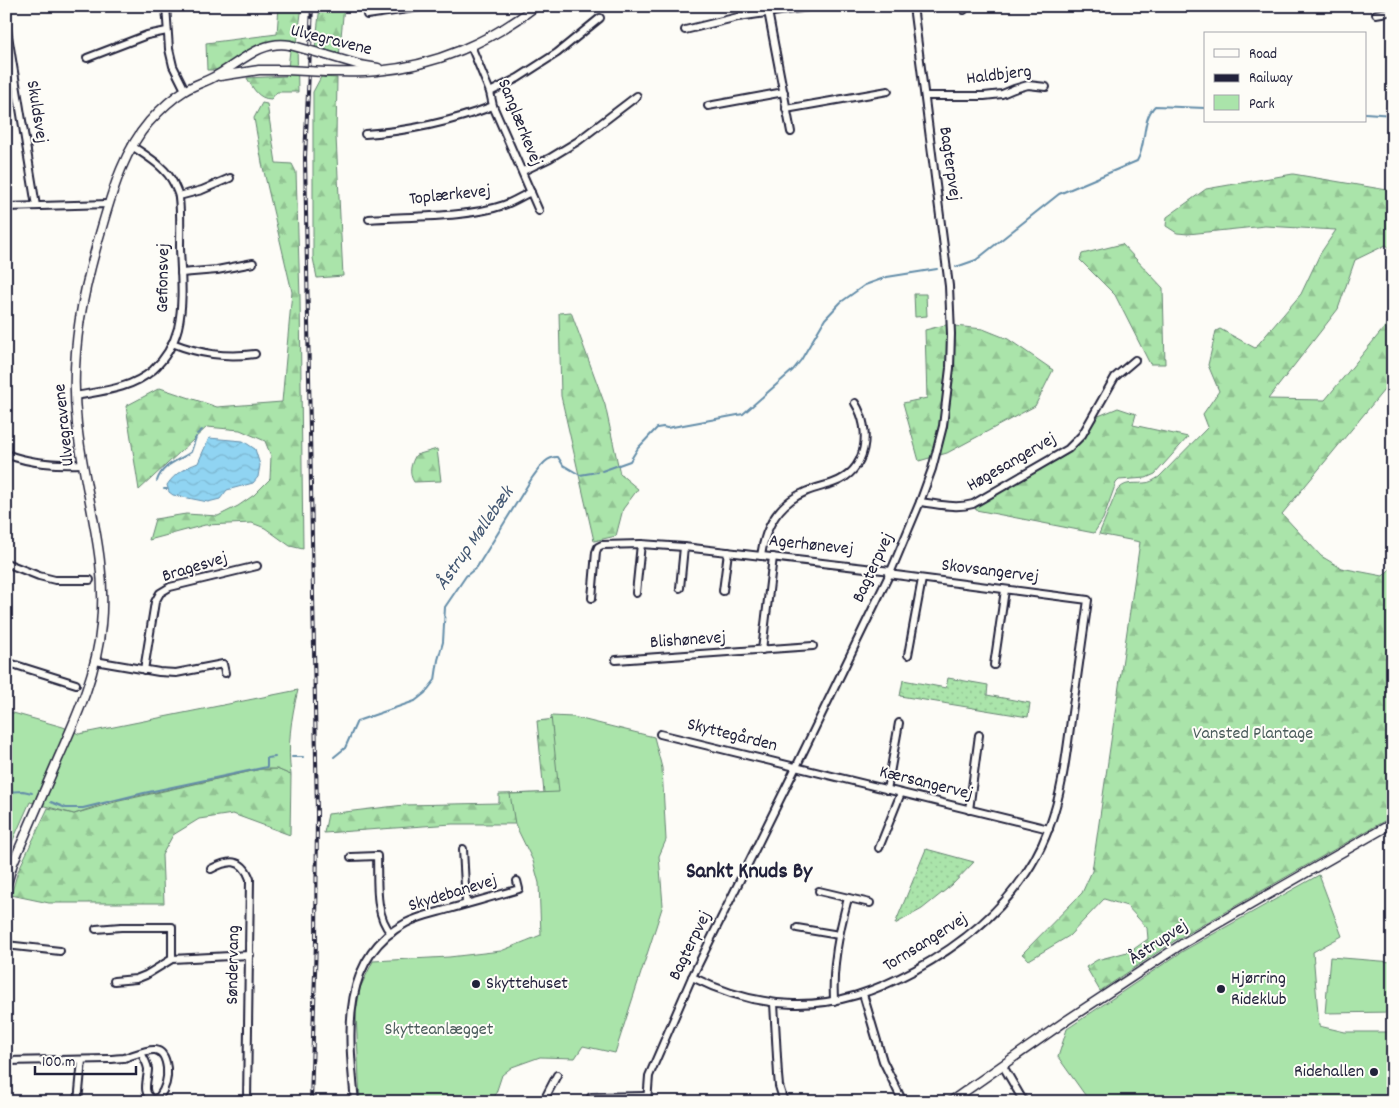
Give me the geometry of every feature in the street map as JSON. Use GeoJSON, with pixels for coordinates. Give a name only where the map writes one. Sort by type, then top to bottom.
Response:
{"type":"FeatureCollection","features":[{"type":"Feature","properties":{"kind":"street"},"geometry":{"type":"LineString","coordinates":[[166,6],[167,31],[173,66],[184,90]]}},
{"type":"Feature","properties":{"kind":"street"},"geometry":{"type":"LineString","coordinates":[[367,15],[428,6]]}},
{"type":"Feature","properties":{"kind":"street","name":"Ulvegravene"},"geometry":{"type":"LineString","coordinates":[[213,78],[259,70],[363,72],[419,64],[471,46],[505,28],[536,6]]}},
{"type":"Feature","properties":{"kind":"street"},"geometry":{"type":"LineString","coordinates":[[685,30],[768,9],[816,6]]}},
{"type":"Feature","properties":{"kind":"street","name":"Bagterpvej"},"geometry":{"type":"LineString","coordinates":[[647,1099],[649,1076],[692,977],[796,767],[889,572],[920,502],[932,469],[943,426],[950,368],[949,286],[913,6]]}},
{"type":"Feature","properties":{"kind":"street"},"geometry":{"type":"LineString","coordinates":[[768,9],[791,132]]}},
{"type":"Feature","properties":{"kind":"street"},"geometry":{"type":"LineString","coordinates":[[1376,14],[1389,9]]}},
{"type":"Feature","properties":{"kind":"street"},"geometry":{"type":"LineString","coordinates":[[490,92],[520,77],[557,53],[600,18]]}},
{"type":"Feature","properties":{"kind":"street","name":"Skuldsvej"},"geometry":{"type":"LineString","coordinates":[[6,22],[10,67],[36,206]]}},
{"type":"Feature","properties":{"kind":"street"},"geometry":{"type":"LineString","coordinates":[[87,58],[138,38],[167,31]]}},
{"type":"Feature","properties":{"kind":"street","name":"Ulvegravene"},"geometry":{"type":"LineString","coordinates":[[6,887],[13,863],[83,702],[95,661],[101,627],[103,584],[99,547],[77,426],[75,355],[78,322],[89,272],[123,163],[132,146],[149,122],[184,90],[213,78],[257,50],[269,45],[290,45],[360,65],[392,69]]}},
{"type":"Feature","properties":{"kind":"street","name":"Sanglærkevej"},"geometry":{"type":"LineString","coordinates":[[471,46],[490,92],[493,106],[539,211]]}},
{"type":"Feature","properties":{"kind":"street","name":"Haldbjerg"},"geometry":{"type":"LineString","coordinates":[[925,96],[984,96],[1002,94],[1028,85],[1046,87]]}},
{"type":"Feature","properties":{"kind":"street"},"geometry":{"type":"LineString","coordinates":[[786,109],[888,91]]}},
{"type":"Feature","properties":{"kind":"street"},"geometry":{"type":"LineString","coordinates":[[708,106],[784,92]]}},
{"type":"Feature","properties":{"kind":"street"},"geometry":{"type":"LineString","coordinates":[[523,171],[550,158],[578,141],[637,96]]}},
{"type":"Feature","properties":{"kind":"street"},"geometry":{"type":"LineString","coordinates":[[365,134],[392,132],[432,125],[493,106]]}},
{"type":"Feature","properties":{"kind":"street","name":"Gefionsvej"},"geometry":{"type":"LineString","coordinates":[[75,396],[125,386],[140,379],[158,363],[172,343],[178,329],[181,273],[179,196],[168,174],[132,146]]}},
{"type":"Feature","properties":{"kind":"street"},"geometry":{"type":"LineString","coordinates":[[179,196],[202,190],[230,178]]}},
{"type":"Feature","properties":{"kind":"street","name":"Toplærkevej"},"geometry":{"type":"LineString","coordinates":[[369,219],[484,211],[504,205],[532,192]]}},
{"type":"Feature","properties":{"kind":"street"},"geometry":{"type":"LineString","coordinates":[[6,207],[109,204]]}},
{"type":"Feature","properties":{"kind":"street"},"geometry":{"type":"LineString","coordinates":[[181,273],[217,270],[253,263]]}},
{"type":"Feature","properties":{"kind":"street"},"geometry":{"type":"LineString","coordinates":[[172,343],[189,350],[222,356],[255,354]]}},
{"type":"Feature","properties":{"kind":"street","name":"Høgesangervej"},"geometry":{"type":"LineString","coordinates":[[920,502],[950,507],[965,507],[1068,450],[1082,435],[1115,377],[1135,360]]}},
{"type":"Feature","properties":{"kind":"street"},"geometry":{"type":"LineString","coordinates":[[761,556],[767,530],[781,508],[802,492],[834,483],[843,478],[858,462],[864,448],[866,432],[862,416],[855,403]]}},
{"type":"Feature","properties":{"kind":"street"},"geometry":{"type":"LineString","coordinates":[[6,454],[46,464],[83,464]]}},
{"type":"Feature","properties":{"kind":"street"},"geometry":{"type":"LineString","coordinates":[[636,593],[641,544]]}},
{"type":"Feature","properties":{"kind":"street","name":"Agerhønevej"},"geometry":{"type":"LineString","coordinates":[[592,598],[596,552],[598,547],[602,545],[641,544],[684,547],[889,572]]}},
{"type":"Feature","properties":{"kind":"street"},"geometry":{"type":"LineString","coordinates":[[680,588],[684,547]]}},
{"type":"Feature","properties":{"kind":"street"},"geometry":{"type":"LineString","coordinates":[[724,591],[728,552]]}},
{"type":"Feature","properties":{"kind":"street"},"geometry":{"type":"LineString","coordinates":[[762,650],[773,557]]}},
{"type":"Feature","properties":{"kind":"street"},"geometry":{"type":"LineString","coordinates":[[6,563],[55,580],[90,580]]}},
{"type":"Feature","properties":{"kind":"street","name":"Bragesvej"},"geometry":{"type":"LineString","coordinates":[[144,670],[155,602],[160,593],[170,587],[257,566]]}},
{"type":"Feature","properties":{"kind":"street","name":"Skovsangervej"},"geometry":{"type":"LineString","coordinates":[[889,572],[922,579],[1088,600]]}},
{"type":"Feature","properties":{"kind":"street"},"geometry":{"type":"LineString","coordinates":[[908,655],[922,579]]}},
{"type":"Feature","properties":{"kind":"street"},"geometry":{"type":"LineString","coordinates":[[994,665],[1005,590]]}},
{"type":"Feature","properties":{"kind":"street","name":"Tornsangervej"},"geometry":{"type":"LineString","coordinates":[[692,977],[736,996],[774,1003],[834,1001],[863,994],[887,985],[935,959],[983,925],[1004,904],[1035,860],[1049,829],[1059,799],[1088,600]]}},
{"type":"Feature","properties":{"kind":"street","name":"Blishønevej"},"geometry":{"type":"LineString","coordinates":[[616,660],[813,646]]}},
{"type":"Feature","properties":{"kind":"street"},"geometry":{"type":"LineString","coordinates":[[95,661],[144,670],[176,673],[223,664],[225,673]]}},
{"type":"Feature","properties":{"kind":"street"},"geometry":{"type":"LineString","coordinates":[[6,662],[76,684]]}},
{"type":"Feature","properties":{"kind":"street"},"geometry":{"type":"LineString","coordinates":[[887,790],[899,723]]}},
{"type":"Feature","properties":{"kind":"street","name":"Skyttegården"},"geometry":{"type":"LineString","coordinates":[[660,734],[796,767]]}},
{"type":"Feature","properties":{"kind":"street"},"geometry":{"type":"LineString","coordinates":[[968,810],[979,735]]}},
{"type":"Feature","properties":{"kind":"street","name":"Kærsangervej"},"geometry":{"type":"LineString","coordinates":[[796,767],[1049,829]]}},
{"type":"Feature","properties":{"kind":"street"},"geometry":{"type":"LineString","coordinates":[[879,848],[901,793]]}},
{"type":"Feature","properties":{"kind":"street","name":"Åstrupvej"},"geometry":{"type":"LineString","coordinates":[[950,1102],[1182,944],[1393,823]]}},
{"type":"Feature","properties":{"kind":"street"},"geometry":{"type":"LineString","coordinates":[[463,849],[466,904]]}},
{"type":"Feature","properties":{"kind":"street"},"geometry":{"type":"LineString","coordinates":[[351,857],[377,856],[380,909],[385,926],[391,933]]}},
{"type":"Feature","properties":{"kind":"street","name":"Søndervang"},"geometry":{"type":"LineString","coordinates":[[211,869],[230,862],[243,866],[248,872],[250,879],[247,1102]]}},
{"type":"Feature","properties":{"kind":"street","name":"Skydebanevej"},"geometry":{"type":"LineString","coordinates":[[355,1102],[351,1027],[352,998],[356,983],[366,962],[379,943],[406,923],[423,916],[520,889],[517,882]]}},
{"type":"Feature","properties":{"kind":"street"},"geometry":{"type":"LineString","coordinates":[[819,891],[870,903]]}},
{"type":"Feature","properties":{"kind":"street"},"geometry":{"type":"LineString","coordinates":[[834,1001],[833,973],[839,935],[848,898]]}},
{"type":"Feature","properties":{"kind":"street"},"geometry":{"type":"LineString","coordinates":[[96,929],[172,927],[172,959]]}},
{"type":"Feature","properties":{"kind":"street"},"geometry":{"type":"LineString","coordinates":[[797,928],[839,935]]}},
{"type":"Feature","properties":{"kind":"street"},"geometry":{"type":"LineString","coordinates":[[6,946],[60,951]]}},
{"type":"Feature","properties":{"kind":"street"},"geometry":{"type":"LineString","coordinates":[[114,980],[136,979],[172,959],[250,955]]}},
{"type":"Feature","properties":{"kind":"street"},"geometry":{"type":"LineString","coordinates":[[863,994],[883,1061],[903,1102]]}},
{"type":"Feature","properties":{"kind":"street"},"geometry":{"type":"LineString","coordinates":[[774,1003],[779,1086],[784,1102]]}},
{"type":"Feature","properties":{"kind":"street"},"geometry":{"type":"LineString","coordinates":[[6,1061],[124,1058],[141,1053],[155,1050],[161,1053],[166,1061],[166,1084],[159,1097],[153,1099],[147,1095],[148,1070],[141,1053]]}},
{"type":"Feature","properties":{"kind":"street"},"geometry":{"type":"LineString","coordinates":[[78,1102],[82,1060]]}},
{"type":"Feature","properties":{"kind":"street"},"geometry":{"type":"LineString","coordinates":[[1003,1066],[1024,1102]]}},
{"type":"Feature","properties":{"kind":"street"},"geometry":{"type":"LineString","coordinates":[[543,1102],[557,1075]]}},
{"type":"Feature","properties":{"kind":"street"},"geometry":{"type":"LineString","coordinates":[[591,1097],[647,1099]]}},
{"type":"Feature","properties":{"kind":"green space"},"geometry":{"type":"Polygon","coordinates":[[[279,6],[302,6],[297,43],[298,92],[277,92],[271,99],[266,99],[256,92],[247,78],[287,76],[291,42],[279,41],[220,70],[207,70],[206,43],[277,34],[279,6]]]}},
{"type":"Feature","properties":{"kind":"green space"},"geometry":{"type":"Polygon","coordinates":[[[320,6],[344,6],[339,57],[315,49],[320,6]]]}},
{"type":"Feature","properties":{"kind":"green space"},"geometry":{"type":"Polygon","coordinates":[[[321,77],[337,78],[336,137],[343,276],[317,278],[313,258],[313,92],[321,77]]]}},
{"type":"Feature","properties":{"kind":"green space"},"geometry":{"type":"Polygon","coordinates":[[[262,103],[267,104],[276,163],[292,164],[296,172],[300,297],[303,549],[290,546],[265,528],[252,523],[205,525],[149,540],[155,519],[186,514],[218,516],[254,495],[270,479],[271,456],[265,441],[240,430],[207,427],[139,490],[126,406],[160,388],[217,407],[282,402],[292,292],[262,163],[254,118],[262,103]]]}},
{"type":"Feature","properties":{"kind":"green space","name":"Vansted Plantage"},"geometry":{"type":"Polygon","coordinates":[[[1293,174],[1393,191],[1393,250],[1386,245],[1355,260],[1338,309],[1268,399],[1325,400],[1393,317],[1393,379],[1282,514],[1321,556],[1341,568],[1383,576],[1393,566],[1393,816],[1176,940],[1100,991],[1086,967],[1097,960],[1131,951],[1148,939],[1147,928],[1127,906],[1104,899],[1069,936],[1029,960],[1022,954],[1082,893],[1092,871],[1140,542],[1099,534],[1120,488],[1129,484],[1152,481],[1159,477],[1208,427],[1203,414],[1219,391],[1208,365],[1216,331],[1220,329],[1255,348],[1301,294],[1320,254],[1336,230],[1265,226],[1188,234],[1177,233],[1166,226],[1167,217],[1206,189],[1293,174]]]}},
{"type":"Feature","properties":{"kind":"green space"},"geometry":{"type":"Polygon","coordinates":[[[1122,244],[1163,288],[1165,364],[1150,364],[1115,295],[1080,260],[1082,254],[1122,244]]]}},
{"type":"Feature","properties":{"kind":"green space"},"geometry":{"type":"Polygon","coordinates":[[[914,294],[926,294],[927,316],[915,317],[914,294]]]}},
{"type":"Feature","properties":{"kind":"green space"},"geometry":{"type":"Polygon","coordinates":[[[571,312],[605,405],[620,474],[638,489],[623,509],[616,536],[594,541],[561,396],[559,313],[571,312]]]}},
{"type":"Feature","properties":{"kind":"green space"},"geometry":{"type":"Polygon","coordinates":[[[945,325],[983,329],[1008,339],[1053,370],[1035,406],[947,453],[919,461],[903,403],[927,398],[925,330],[945,325]]]}},
{"type":"Feature","properties":{"kind":"green space"},"geometry":{"type":"Polygon","coordinates":[[[1118,408],[1136,414],[1133,425],[1188,437],[1155,474],[1146,478],[1119,480],[1116,483],[1103,519],[1094,533],[976,510],[975,506],[1068,454],[1081,441],[1096,417],[1118,408]]]}},
{"type":"Feature","properties":{"kind":"green space"},"geometry":{"type":"Polygon","coordinates":[[[437,449],[441,481],[414,482],[411,468],[416,455],[437,449]]]}},
{"type":"Feature","properties":{"kind":"green space"},"geometry":{"type":"Polygon","coordinates":[[[948,678],[988,685],[987,695],[1030,703],[1028,717],[900,696],[903,680],[946,688],[948,678]]]}},
{"type":"Feature","properties":{"kind":"green space"},"geometry":{"type":"Polygon","coordinates":[[[298,690],[290,732],[291,775],[277,769],[261,769],[106,803],[74,814],[30,802],[6,860],[6,711],[63,727],[79,734],[298,690]]]}},
{"type":"Feature","properties":{"kind":"green space","name":"Skytteanlægget"},"geometry":{"type":"Polygon","coordinates":[[[551,716],[573,717],[654,737],[662,768],[666,840],[659,856],[663,905],[615,1053],[583,1046],[575,1058],[540,1057],[512,1067],[502,1075],[493,1102],[360,1102],[356,1013],[360,988],[373,961],[449,957],[501,951],[541,935],[539,883],[533,861],[515,824],[510,794],[559,792],[551,716]]]}},
{"type":"Feature","properties":{"kind":"green space"},"geometry":{"type":"Polygon","coordinates":[[[555,719],[583,824],[452,824],[324,833],[328,814],[404,805],[499,803],[499,794],[544,793],[537,721],[555,719]]]}},
{"type":"Feature","properties":{"kind":"green space"},"geometry":{"type":"Polygon","coordinates":[[[261,769],[277,769],[291,775],[290,835],[233,814],[199,819],[173,835],[162,855],[164,903],[49,903],[11,895],[18,871],[48,808],[74,814],[115,802],[261,769]]]}},
{"type":"Feature","properties":{"kind":"green space"},"geometry":{"type":"Polygon","coordinates":[[[926,849],[974,862],[952,885],[922,909],[895,924],[926,849]]]}},
{"type":"Feature","properties":{"kind":"green space","name":"Hjørring Rideklub"},"geometry":{"type":"Polygon","coordinates":[[[1319,875],[1342,936],[1313,952],[1319,1026],[1345,1032],[1393,1032],[1393,1102],[1090,1102],[1058,1057],[1067,1029],[1183,951],[1319,875]]]}},
{"type":"Feature","properties":{"kind":"green space"},"geometry":{"type":"Polygon","coordinates":[[[1330,957],[1393,962],[1393,1012],[1325,1013],[1330,957]]]}},
{"type":"Feature","properties":{"kind":"water"},"geometry":{"type":"Polygon","coordinates":[[[209,438],[243,441],[255,449],[260,465],[258,477],[253,483],[227,490],[220,499],[208,502],[173,495],[169,492],[167,485],[181,471],[198,463],[209,438]]]}},
{"type":"Feature","properties":{"kind":"waterway","name":"Åstrup Møllebæk"},"geometry":{"type":"LineString","coordinates":[[956,267],[976,260],[1059,194],[1137,161],[1148,118],[1155,106],[1204,108]]}},
{"type":"Feature","properties":{"kind":"waterway","name":"Åstrup Møllebæk"},"geometry":{"type":"LineString","coordinates":[[1366,113],[1393,115]]}},
{"type":"Feature","properties":{"kind":"waterway","name":"Åstrup Møllebæk"},"geometry":{"type":"LineString","coordinates":[[602,471],[630,461],[638,448],[657,428],[667,428],[743,414],[793,370],[825,319],[841,302],[865,285],[887,277],[937,269]]}},
{"type":"Feature","properties":{"kind":"waterway"},"geometry":{"type":"LineString","coordinates":[[197,434],[202,430]]}},
{"type":"Feature","properties":{"kind":"waterway"},"geometry":{"type":"LineString","coordinates":[[157,481],[159,475],[167,467],[191,452],[196,437]]}},
{"type":"Feature","properties":{"kind":"waterway","name":"Åstrup Møllebæk"},"geometry":{"type":"LineString","coordinates":[[334,757],[345,748],[357,721],[415,701],[425,693],[435,680],[443,642],[445,607],[466,576],[477,567],[532,478],[543,464],[554,457],[558,457],[563,465],[580,475],[597,472]]}},
{"type":"Feature","properties":{"kind":"waterway"},"geometry":{"type":"LineString","coordinates":[[51,802],[66,808],[83,808],[267,767],[267,758],[275,757]]}},
{"type":"Feature","properties":{"kind":"waterway","name":"Åstrup Møllebæk"},"geometry":{"type":"LineString","coordinates":[[292,757],[303,757]]}},
{"type":"Feature","properties":{"kind":"waterway"},"geometry":{"type":"LineString","coordinates":[[6,792],[23,791],[32,793]]}},
{"type":"Feature","properties":{"kind":"railway"},"geometry":{"type":"LineString","coordinates":[[311,1102],[316,941],[317,813],[305,157],[312,6]]}},
{"type":"Feature","properties":{"kind":"place","name":"Skyttehuset"},"geometry":{"type":"Point","coordinates":[476,984]}},
{"type":"Feature","properties":{"kind":"place","name":"Hjørring Rideklub"},"geometry":{"type":"Point","coordinates":[1221,989]}},
{"type":"Feature","properties":{"kind":"place","name":"Ridehallen"},"geometry":{"type":"Point","coordinates":[1374,1072]}},
{"type":"Feature","properties":{"kind":"district","name":"Sankt Knuds By"},"geometry":{"type":"Point","coordinates":[749,872]}}]}
